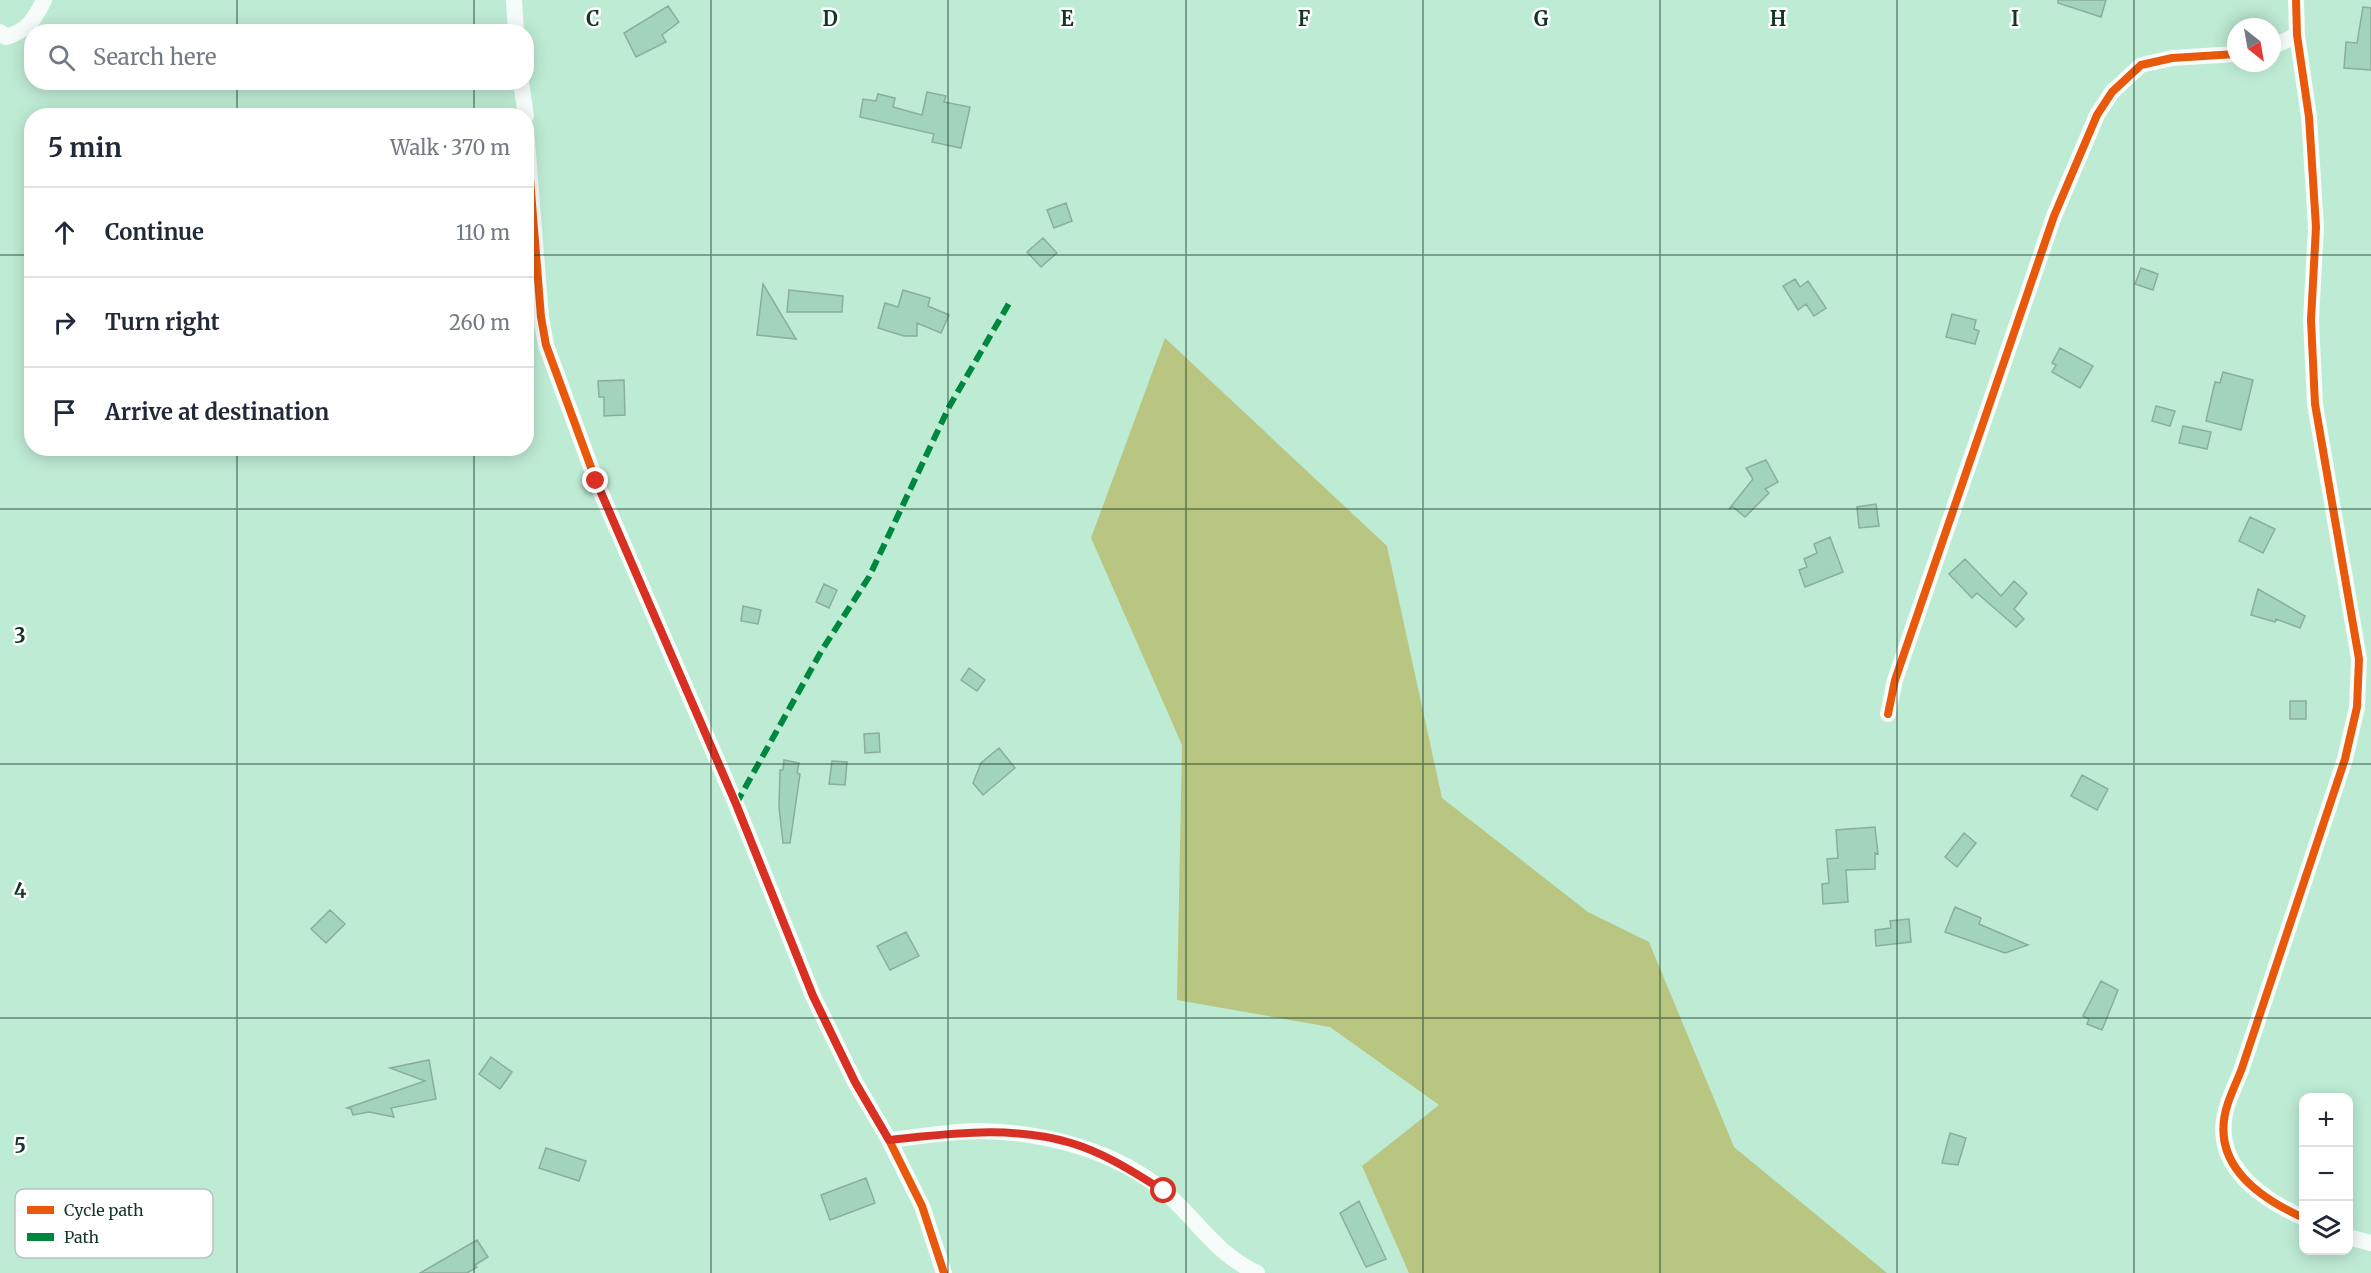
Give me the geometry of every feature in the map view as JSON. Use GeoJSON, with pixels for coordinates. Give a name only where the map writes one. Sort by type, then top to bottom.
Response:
{"type":"FeatureCollection","features":[{"type":"Feature","properties":{"kind":"street"},"geometry":{"type":"LineString","coordinates":[[29,24],[36,17],[44,0]]}},
{"type":"Feature","properties":{"kind":"street"},"geometry":{"type":"LineString","coordinates":[[514,0],[516,24]]}},
{"type":"Feature","properties":{"kind":"street"},"geometry":{"type":"LineString","coordinates":[[2296,0],[2297,35],[2309,117],[2316,226],[2311,320],[2315,404],[2359,659],[2357,707],[2345,759],[2242,1068],[2227,1105],[2224,1136],[2234,1167],[2253,1191],[2299,1215]]}},
{"type":"Feature","properties":{"kind":"street"},"geometry":{"type":"LineString","coordinates":[[0,32],[6,37],[24,30]]}},
{"type":"Feature","properties":{"kind":"street"},"geometry":{"type":"LineString","coordinates":[[2281,43],[2297,35]]}},
{"type":"Feature","properties":{"kind":"street"},"geometry":{"type":"LineString","coordinates":[[1888,714],[1895,680],[2050,227],[2097,114],[2112,92],[2141,65],[2172,58],[2227,55]]}},
{"type":"Feature","properties":{"kind":"street"},"geometry":{"type":"LineString","coordinates":[[522,90],[525,108]]}},
{"type":"Feature","properties":{"kind":"street"},"geometry":{"type":"LineString","coordinates":[[534,229],[541,317],[546,345],[596,481],[736,804],[813,996],[855,1082],[889,1140],[922,1206],[944,1273]]}},
{"type":"Feature","properties":{"kind":"street"},"geometry":{"type":"LineString","coordinates":[[889,1140],[979,1131],[1071,1143],[1124,1166],[1164,1191],[1219,1249],[1237,1264],[1257,1273]]}},
{"type":"Feature","properties":{"kind":"street"},"geometry":{"type":"LineString","coordinates":[[2353,1238],[2371,1244]]}},
{"type":"Feature","properties":{"kind":"green space"},"geometry":{"type":"Polygon","coordinates":[[[1165,338],[1387,546],[1442,798],[1588,912],[1649,942],[1734,1147],[1887,1273],[1409,1273],[1362,1166],[1439,1105],[1330,1027],[1177,1000],[1182,745],[1091,538],[1165,338]]]}},
{"type":"Feature","properties":{"kind":"building"},"geometry":{"type":"Polygon","coordinates":[[[2058,0],[2106,0],[2101,17],[2058,3],[2058,0]]]}},
{"type":"Feature","properties":{"kind":"building"},"geometry":{"type":"Polygon","coordinates":[[[668,6],[679,22],[662,35],[666,42],[636,57],[624,33],[668,6]]]}},
{"type":"Feature","properties":{"kind":"building"},"geometry":{"type":"Polygon","coordinates":[[[2363,7],[2371,8],[2371,70],[2344,68],[2346,42],[2357,43],[2363,7]]]}},
{"type":"Feature","properties":{"kind":"building"},"geometry":{"type":"Polygon","coordinates":[[[927,92],[946,96],[944,102],[970,107],[961,148],[932,142],[934,134],[860,117],[863,99],[876,101],[878,94],[895,98],[893,107],[922,115],[927,92]]]}},
{"type":"Feature","properties":{"kind":"building"},"geometry":{"type":"Polygon","coordinates":[[[1066,203],[1072,221],[1054,228],[1047,210],[1066,203]]]}},
{"type":"Feature","properties":{"kind":"building"},"geometry":{"type":"Polygon","coordinates":[[[1043,238],[1057,253],[1041,267],[1027,252],[1043,238]]]}},
{"type":"Feature","properties":{"kind":"building"},"geometry":{"type":"Polygon","coordinates":[[[2141,268],[2158,274],[2153,290],[2135,284],[2141,268]]]}},
{"type":"Feature","properties":{"kind":"building"},"geometry":{"type":"Polygon","coordinates":[[[1795,279],[1800,287],[1808,281],[1826,308],[1814,316],[1806,304],[1798,310],[1783,286],[1795,279]]]}},
{"type":"Feature","properties":{"kind":"building"},"geometry":{"type":"Polygon","coordinates":[[[763,284],[796,339],[757,335],[763,284]]]}},
{"type":"Feature","properties":{"kind":"building"},"geometry":{"type":"Polygon","coordinates":[[[789,290],[843,296],[842,312],[787,312],[789,290]]]}},
{"type":"Feature","properties":{"kind":"building"},"geometry":{"type":"Polygon","coordinates":[[[903,290],[930,298],[928,306],[949,315],[941,333],[917,323],[917,336],[904,336],[878,328],[885,303],[898,307],[903,290]]]}},
{"type":"Feature","properties":{"kind":"building"},"geometry":{"type":"Polygon","coordinates":[[[1952,314],[1976,320],[1974,329],[1979,331],[1975,344],[1946,337],[1952,314]]]}},
{"type":"Feature","properties":{"kind":"building"},"geometry":{"type":"Polygon","coordinates":[[[2060,348],[2093,366],[2080,388],[2052,372],[2056,365],[2052,363],[2060,348]]]}},
{"type":"Feature","properties":{"kind":"building"},"geometry":{"type":"Polygon","coordinates":[[[2223,372],[2253,380],[2241,430],[2206,421],[2215,382],[2220,383],[2223,372]]]}},
{"type":"Feature","properties":{"kind":"building"},"geometry":{"type":"Polygon","coordinates":[[[624,380],[625,415],[604,416],[604,397],[599,397],[598,381],[624,380]]]}},
{"type":"Feature","properties":{"kind":"building"},"geometry":{"type":"Polygon","coordinates":[[[2156,406],[2175,411],[2170,426],[2152,421],[2156,406]]]}},
{"type":"Feature","properties":{"kind":"building"},"geometry":{"type":"Polygon","coordinates":[[[2183,426],[2211,432],[2207,449],[2179,443],[2183,426]]]}},
{"type":"Feature","properties":{"kind":"building"},"geometry":{"type":"Polygon","coordinates":[[[1766,460],[1778,482],[1765,489],[1769,493],[1745,517],[1733,507],[1729,509],[1753,479],[1746,468],[1766,460]]]}},
{"type":"Feature","properties":{"kind":"building"},"geometry":{"type":"Polygon","coordinates":[[[1876,504],[1879,526],[1859,528],[1857,507],[1876,504]]]}},
{"type":"Feature","properties":{"kind":"building"},"geometry":{"type":"Polygon","coordinates":[[[2250,517],[2275,529],[2263,553],[2239,541],[2250,517]]]}},
{"type":"Feature","properties":{"kind":"building"},"geometry":{"type":"Polygon","coordinates":[[[1830,537],[1843,572],[1805,587],[1799,570],[1807,567],[1804,559],[1817,553],[1814,544],[1830,537]]]}},
{"type":"Feature","properties":{"kind":"building"},"geometry":{"type":"Polygon","coordinates":[[[1965,559],[2001,596],[2014,581],[2027,593],[2014,609],[2024,619],[2016,627],[1977,593],[1972,598],[1949,574],[1965,559]]]}},
{"type":"Feature","properties":{"kind":"building"},"geometry":{"type":"Polygon","coordinates":[[[824,584],[837,590],[829,608],[816,602],[824,584]]]}},
{"type":"Feature","properties":{"kind":"building"},"geometry":{"type":"Polygon","coordinates":[[[2258,589],[2305,616],[2300,628],[2276,619],[2275,622],[2251,615],[2258,589]]]}},
{"type":"Feature","properties":{"kind":"building"},"geometry":{"type":"Polygon","coordinates":[[[743,606],[761,610],[758,624],[741,621],[743,606]]]}},
{"type":"Feature","properties":{"kind":"building"},"geometry":{"type":"Polygon","coordinates":[[[969,668],[985,680],[977,691],[961,680],[969,668]]]}},
{"type":"Feature","properties":{"kind":"building"},"geometry":{"type":"Polygon","coordinates":[[[2290,701],[2306,701],[2306,719],[2290,719],[2290,701]]]}},
{"type":"Feature","properties":{"kind":"building"},"geometry":{"type":"Polygon","coordinates":[[[879,733],[880,752],[865,753],[864,734],[879,733]]]}},
{"type":"Feature","properties":{"kind":"building"},"geometry":{"type":"Polygon","coordinates":[[[999,748],[1015,768],[983,795],[973,783],[981,763],[999,748]]]}},
{"type":"Feature","properties":{"kind":"building"},"geometry":{"type":"Polygon","coordinates":[[[784,760],[799,763],[797,773],[800,774],[790,843],[783,843],[779,807],[780,770],[783,770],[784,760]]]}},
{"type":"Feature","properties":{"kind":"building"},"geometry":{"type":"Polygon","coordinates":[[[832,761],[847,762],[845,785],[829,784],[832,761]]]}},
{"type":"Feature","properties":{"kind":"building"},"geometry":{"type":"Polygon","coordinates":[[[2082,775],[2108,789],[2097,810],[2071,796],[2082,775]]]}},
{"type":"Feature","properties":{"kind":"building"},"geometry":{"type":"Polygon","coordinates":[[[1875,827],[1878,854],[1875,853],[1875,869],[1846,870],[1848,902],[1823,904],[1822,884],[1829,883],[1827,859],[1838,858],[1836,830],[1875,827]]]}},
{"type":"Feature","properties":{"kind":"building"},"geometry":{"type":"Polygon","coordinates":[[[1964,833],[1976,843],[1957,867],[1945,857],[1964,833]]]}},
{"type":"Feature","properties":{"kind":"building"},"geometry":{"type":"Polygon","coordinates":[[[1955,907],[1981,918],[1979,924],[2028,945],[2005,953],[1945,932],[1955,907]]]}},
{"type":"Feature","properties":{"kind":"building"},"geometry":{"type":"Polygon","coordinates":[[[330,910],[345,924],[326,943],[311,929],[330,910]]]}},
{"type":"Feature","properties":{"kind":"building"},"geometry":{"type":"Polygon","coordinates":[[[1909,919],[1911,942],[1876,946],[1875,930],[1891,928],[1890,921],[1909,919]]]}},
{"type":"Feature","properties":{"kind":"building"},"geometry":{"type":"Polygon","coordinates":[[[906,932],[919,956],[890,970],[877,946],[906,932]]]}},
{"type":"Feature","properties":{"kind":"building"},"geometry":{"type":"Polygon","coordinates":[[[2101,981],[2118,990],[2102,1030],[2087,1024],[2089,1019],[2083,1016],[2101,981]]]}},
{"type":"Feature","properties":{"kind":"building"},"geometry":{"type":"Polygon","coordinates":[[[491,1057],[512,1072],[500,1089],[479,1074],[491,1057]]]}},
{"type":"Feature","properties":{"kind":"building"},"geometry":{"type":"Polygon","coordinates":[[[429,1060],[436,1099],[391,1108],[394,1117],[369,1112],[353,1115],[351,1109],[347,1108],[425,1081],[390,1068],[429,1060]]]}},
{"type":"Feature","properties":{"kind":"building"},"geometry":{"type":"Polygon","coordinates":[[[1950,1133],[1966,1138],[1958,1165],[1942,1163],[1950,1133]]]}},
{"type":"Feature","properties":{"kind":"building"},"geometry":{"type":"Polygon","coordinates":[[[546,1148],[586,1161],[579,1181],[539,1168],[546,1148]]]}},
{"type":"Feature","properties":{"kind":"building"},"geometry":{"type":"Polygon","coordinates":[[[866,1178],[875,1203],[830,1220],[821,1195],[866,1178]]]}},
{"type":"Feature","properties":{"kind":"building"},"geometry":{"type":"Polygon","coordinates":[[[1359,1201],[1386,1259],[1366,1267],[1340,1213],[1359,1201]]]}},
{"type":"Feature","properties":{"kind":"building"},"geometry":{"type":"Polygon","coordinates":[[[477,1240],[488,1257],[467,1273],[420,1273],[477,1240]]]}},
{"type":"Feature","properties":{"kind":"marked path"},"geometry":{"type":"LineString","coordinates":[[736,804],[822,650],[869,577],[949,407],[1011,300]]}},
{"type":"Feature","properties":{"kind":"cycle path"},"geometry":{"type":"LineString","coordinates":[[2296,0],[2297,35],[2309,117],[2316,227],[2311,320],[2315,404],[2359,659],[2357,707],[2345,759],[2242,1068],[2228,1103],[2224,1124],[2225,1143],[2231,1160],[2241,1175],[2269,1199],[2299,1216]]}},
{"type":"Feature","properties":{"kind":"cycle path"},"geometry":{"type":"LineString","coordinates":[[1888,714],[1895,680],[2054,216],[2097,115],[2112,92],[2141,65],[2172,58],[2227,55]]}},
{"type":"Feature","properties":{"kind":"cycle path"},"geometry":{"type":"LineString","coordinates":[[534,229],[541,317],[546,345],[596,481],[736,804],[813,996],[855,1082],[889,1140],[922,1206],[944,1273]]}},
{"type":"Feature","properties":{"kind":"route"},"geometry":{"type":"LineString","coordinates":[[596,481],[736,804],[813,996],[855,1082],[889,1140],[979,1131],[1071,1143],[1124,1166],[1164,1191]]}}]}
